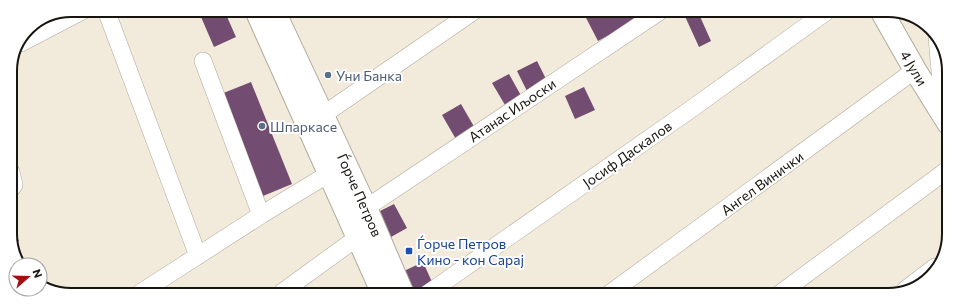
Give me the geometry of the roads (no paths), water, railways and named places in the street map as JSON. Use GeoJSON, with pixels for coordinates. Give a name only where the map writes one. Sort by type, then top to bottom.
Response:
{"type":"FeatureCollection","features":[{"type":"Feature","properties":{"kind":"street"},"geometry":{"type":"LineString","coordinates":[[27,40],[71,17]]}},
{"type":"Feature","properties":{"kind":"street"},"geometry":{"type":"LineString","coordinates":[[109,17],[198,256]]}},
{"type":"Feature","properties":{"kind":"street","name":"Ѓорче Петров"},"geometry":{"type":"LineString","coordinates":[[259,17],[380,288]]}},
{"type":"Feature","properties":{"kind":"street","name":"Ѓорче Петров"},"geometry":{"type":"LineString","coordinates":[[277,17],[366,208],[400,288]]}},
{"type":"Feature","properties":{"kind":"street"},"geometry":{"type":"LineString","coordinates":[[323,115],[465,17]]}},
{"type":"Feature","properties":{"kind":"street","name":"Aтанас Иљоски"},"geometry":{"type":"LineString","coordinates":[[366,208],[652,17]]}},
{"type":"Feature","properties":{"kind":"street","name":"Јосиф Даскалов"},"geometry":{"type":"LineString","coordinates":[[436,288],[694,107],[819,17]]}},
{"type":"Feature","properties":{"kind":"street","name":"4 Јули"},"geometry":{"type":"LineString","coordinates":[[885,17],[942,114]]}},
{"type":"Feature","properties":{"kind":"street"},"geometry":{"type":"LineString","coordinates":[[939,53],[942,84]]}},
{"type":"Feature","properties":{"kind":"street"},"geometry":{"type":"LineString","coordinates":[[203,61],[261,215]]}},
{"type":"Feature","properties":{"kind":"street","name":"Ангел Винички"},"geometry":{"type":"LineString","coordinates":[[617,288],[915,70]]}},
{"type":"Feature","properties":{"kind":"street"},"geometry":{"type":"LineString","coordinates":[[148,288],[261,215],[330,174]]}},
{"type":"Feature","properties":{"kind":"street"},"geometry":{"type":"LineString","coordinates":[[787,288],[942,174]]}},
{"type":"Feature","properties":{"kind":"street"},"geometry":{"type":"LineString","coordinates":[[288,288],[358,237]]}},
{"type":"Feature","properties":{"kind":"place","name":"Уни Банка"},"geometry":{"type":"Point","coordinates":[328,75]}},
{"type":"Feature","properties":{"kind":"place","name":"Шпаркасе"},"geometry":{"type":"Point","coordinates":[262,126]}},
{"type":"Feature","properties":{"kind":"place","name":"Ѓорче Петров Кино - кон Сарај"},"geometry":{"type":"Point","coordinates":[409,251]}}]}
